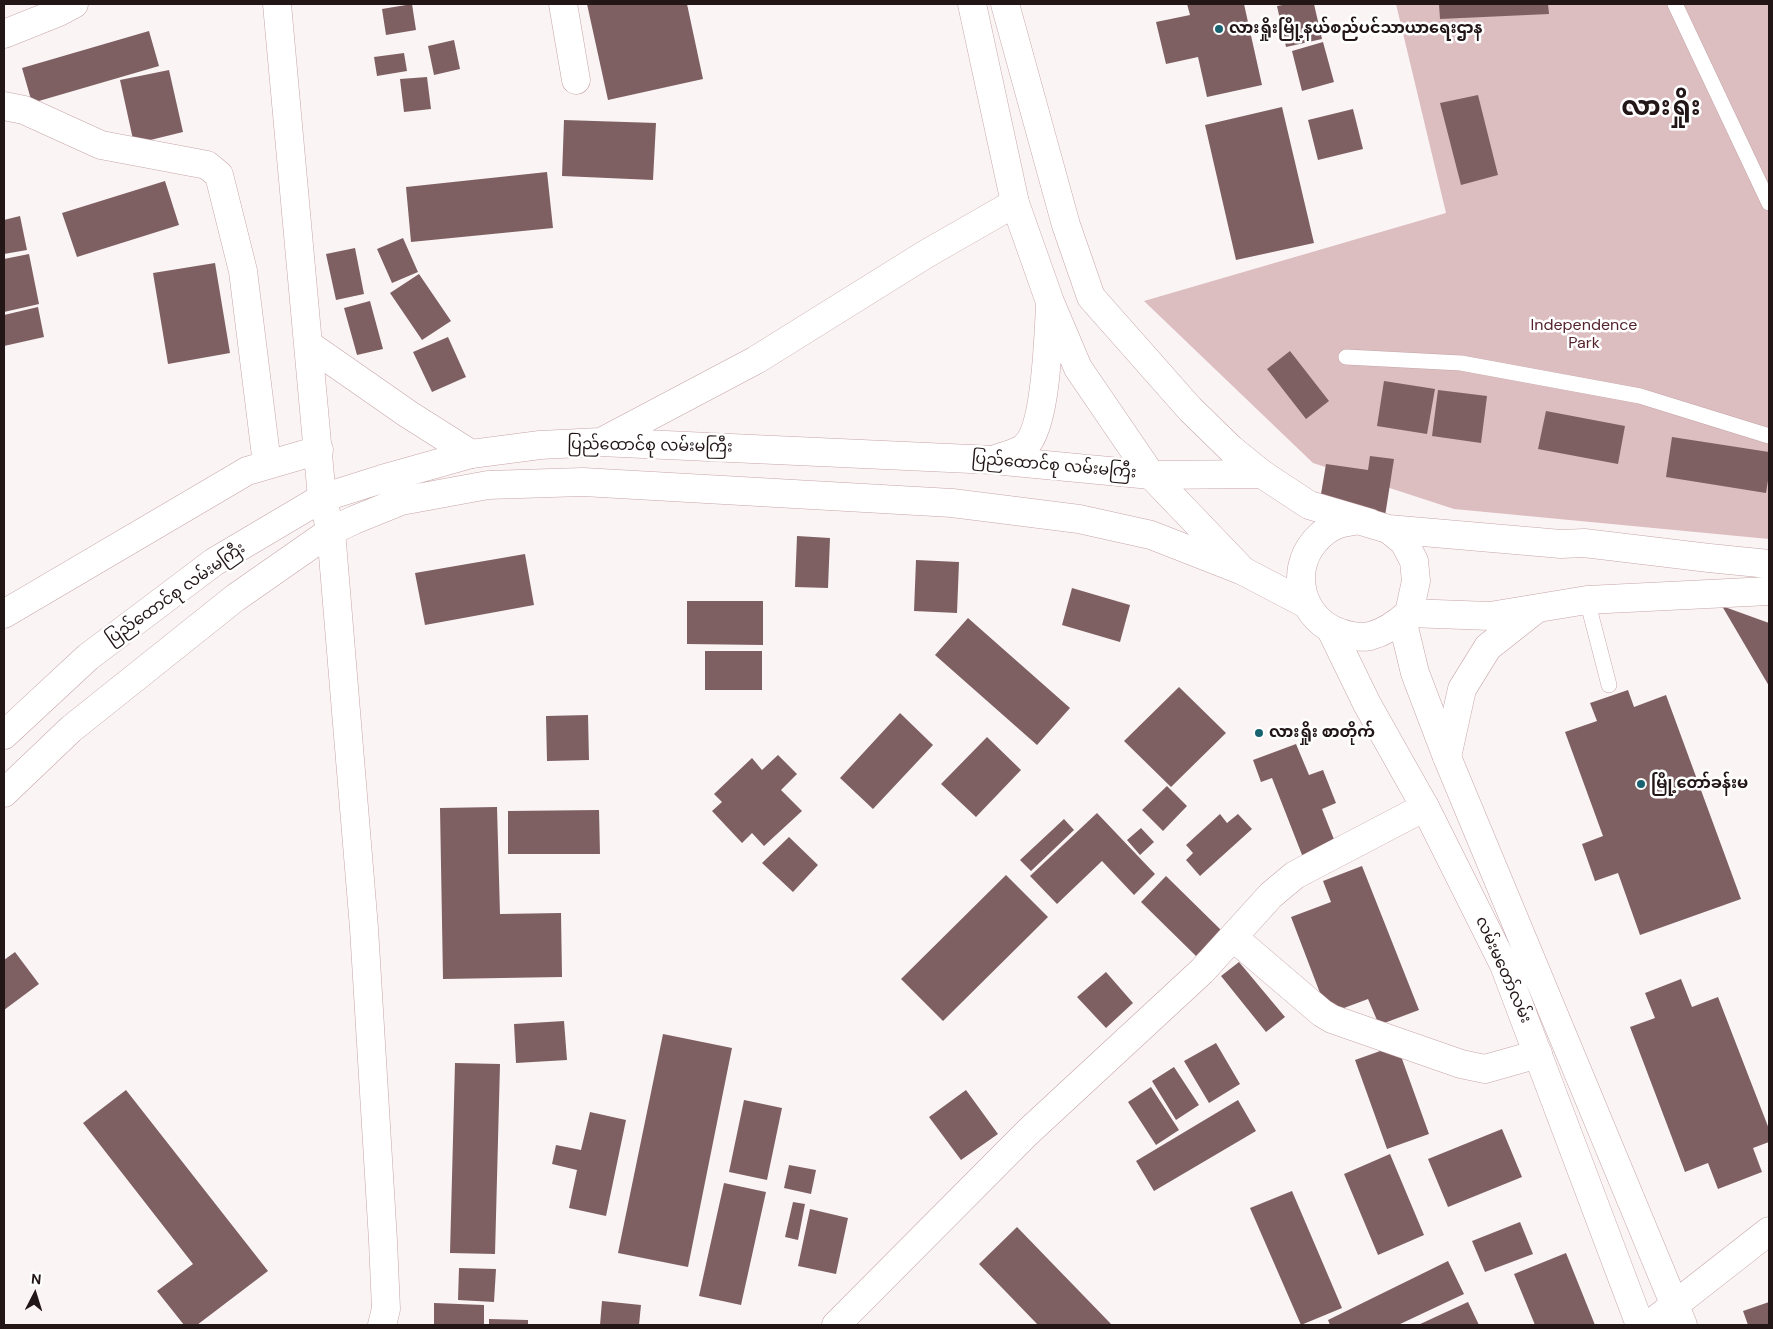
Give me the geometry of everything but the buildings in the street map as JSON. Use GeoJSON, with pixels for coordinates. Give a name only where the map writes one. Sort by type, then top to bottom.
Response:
{"type":"FeatureCollection","features":[{"type":"Feature","properties":{"kind":"main road"},"geometry":{"type":"LineString","coordinates":[[4,34],[74,4]]}},
{"type":"Feature","properties":{"kind":"main road"},"geometry":{"type":"LineString","coordinates":[[277,4],[322,498],[331,531],[364,928],[383,1242],[386,1309],[382,1325]]}},
{"type":"Feature","properties":{"kind":"main road"},"geometry":{"type":"LineString","coordinates":[[563,4],[576,80]]}},
{"type":"Feature","properties":{"kind":"main road"},"geometry":{"type":"LineString","coordinates":[[972,4],[1015,202],[1050,302],[1078,368],[1151,475],[1243,571]]}},
{"type":"Feature","properties":{"kind":"main road"},"geometry":{"type":"LineString","coordinates":[[1005,4],[1066,225],[1091,297],[1190,409],[1231,449],[1262,474],[1309,505],[1379,526],[1404,542],[1414,561],[1416,581],[1406,616]]}},
{"type":"Feature","properties":{"kind":"main road"},"geometry":{"type":"LineString","coordinates":[[4,106],[24,110],[101,145],[207,165],[219,175],[243,271],[267,464]]}},
{"type":"Feature","properties":{"kind":"main road"},"geometry":{"type":"LineString","coordinates":[[600,442],[756,360],[926,254],[1015,202]]}},
{"type":"Feature","properties":{"kind":"main road"},"geometry":{"type":"LineString","coordinates":[[993,460],[1023,448],[1037,428],[1044,389],[1050,302]]}},
{"type":"Feature","properties":{"kind":"main road"},"geometry":{"type":"LineString","coordinates":[[308,345],[367,383],[408,414],[471,454]]}},
{"type":"Feature","properties":{"kind":"main road","name":"ပြည်ထောင်စု လမ်းမကြီး"},"geometry":{"type":"LineString","coordinates":[[4,735],[88,657],[214,562],[322,498],[471,454],[540,445],[600,442],[993,460],[1151,475],[1262,474]]}},
{"type":"Feature","properties":{"kind":"main road"},"geometry":{"type":"LineString","coordinates":[[4,614],[247,471],[319,450]]}},
{"type":"Feature","properties":{"kind":"main road"},"geometry":{"type":"LineString","coordinates":[[4,793],[71,728],[235,598],[331,531],[401,501],[488,485],[583,482],[952,503],[1079,519],[1150,535],[1243,571],[1306,604]]}},
{"type":"Feature","properties":{"kind":"main road"},"geometry":{"type":"LineString","coordinates":[[1769,564],[1584,543],[1561,544],[1379,526],[1358,520],[1338,524],[1321,533],[1308,548],[1301,566],[1300,585],[1306,604],[1316,620],[1332,630],[1350,636],[1369,636],[1386,630],[1406,616],[1490,616],[1587,600],[1769,591]]}},
{"type":"Feature","properties":{"kind":"main road"},"geometry":{"type":"LineString","coordinates":[[1447,757],[1462,689],[1488,647],[1538,608]]}},
{"type":"Feature","properties":{"kind":"main road","name":"လမ်းမတော်လမ်း"},"geometry":{"type":"LineString","coordinates":[[1406,616],[1415,673],[1447,757],[1679,1316]]}},
{"type":"Feature","properties":{"kind":"main road","name":"လမ်းမတော်လမ်း"},"geometry":{"type":"LineString","coordinates":[[1332,630],[1368,704],[1425,807],[1504,965],[1640,1325]]}},
{"type":"Feature","properties":{"kind":"main road"},"geometry":{"type":"LineString","coordinates":[[836,1325],[1028,1132],[1202,971],[1271,895],[1295,875],[1425,807]]}},
{"type":"Feature","properties":{"kind":"main road"},"geometry":{"type":"LineString","coordinates":[[1233,937],[1322,1013],[1332,1019],[1461,1064],[1485,1069],[1538,1054]]}},
{"type":"Feature","properties":{"kind":"main road"},"geometry":{"type":"LineString","coordinates":[[1649,1325],[1679,1316],[1769,1231]]}},
{"type":"Feature","properties":{"kind":"lane"},"geometry":{"type":"LineString","coordinates":[[1675,4],[1769,203]]}},
{"type":"Feature","properties":{"kind":"lane"},"geometry":{"type":"LineString","coordinates":[[1346,357],[1461,363],[1640,396],[1769,436]]}},
{"type":"Feature","properties":{"kind":"lane"},"geometry":{"type":"LineString","coordinates":[[1587,600],[1609,685]]}},
{"type":"Feature","properties":{"kind":"green space","name":"Independence Park"},"geometry":{"type":"Polygon","coordinates":[[[1396,4],[1769,4],[1769,539],[1454,509],[1313,463],[1144,301],[1446,213],[1396,4]]]}},
{"type":"Feature","properties":{"kind":"place","name":"လားရှိုးမြို့နယ်စည်ပင်သာယာရေးဌာန"},"geometry":{"type":"Point","coordinates":[1219,29]}},
{"type":"Feature","properties":{"kind":"place","name":"လားရှိုး စာတိုက်"},"geometry":{"type":"Point","coordinates":[1259,733]}},
{"type":"Feature","properties":{"kind":"place","name":"မြို့တော်ခန်းမ"},"geometry":{"type":"Point","coordinates":[1641,784]}},
{"type":"Feature","properties":{"kind":"district","name":"လားရှိုး"},"geometry":{"type":"Point","coordinates":[1661,108]}}]}
